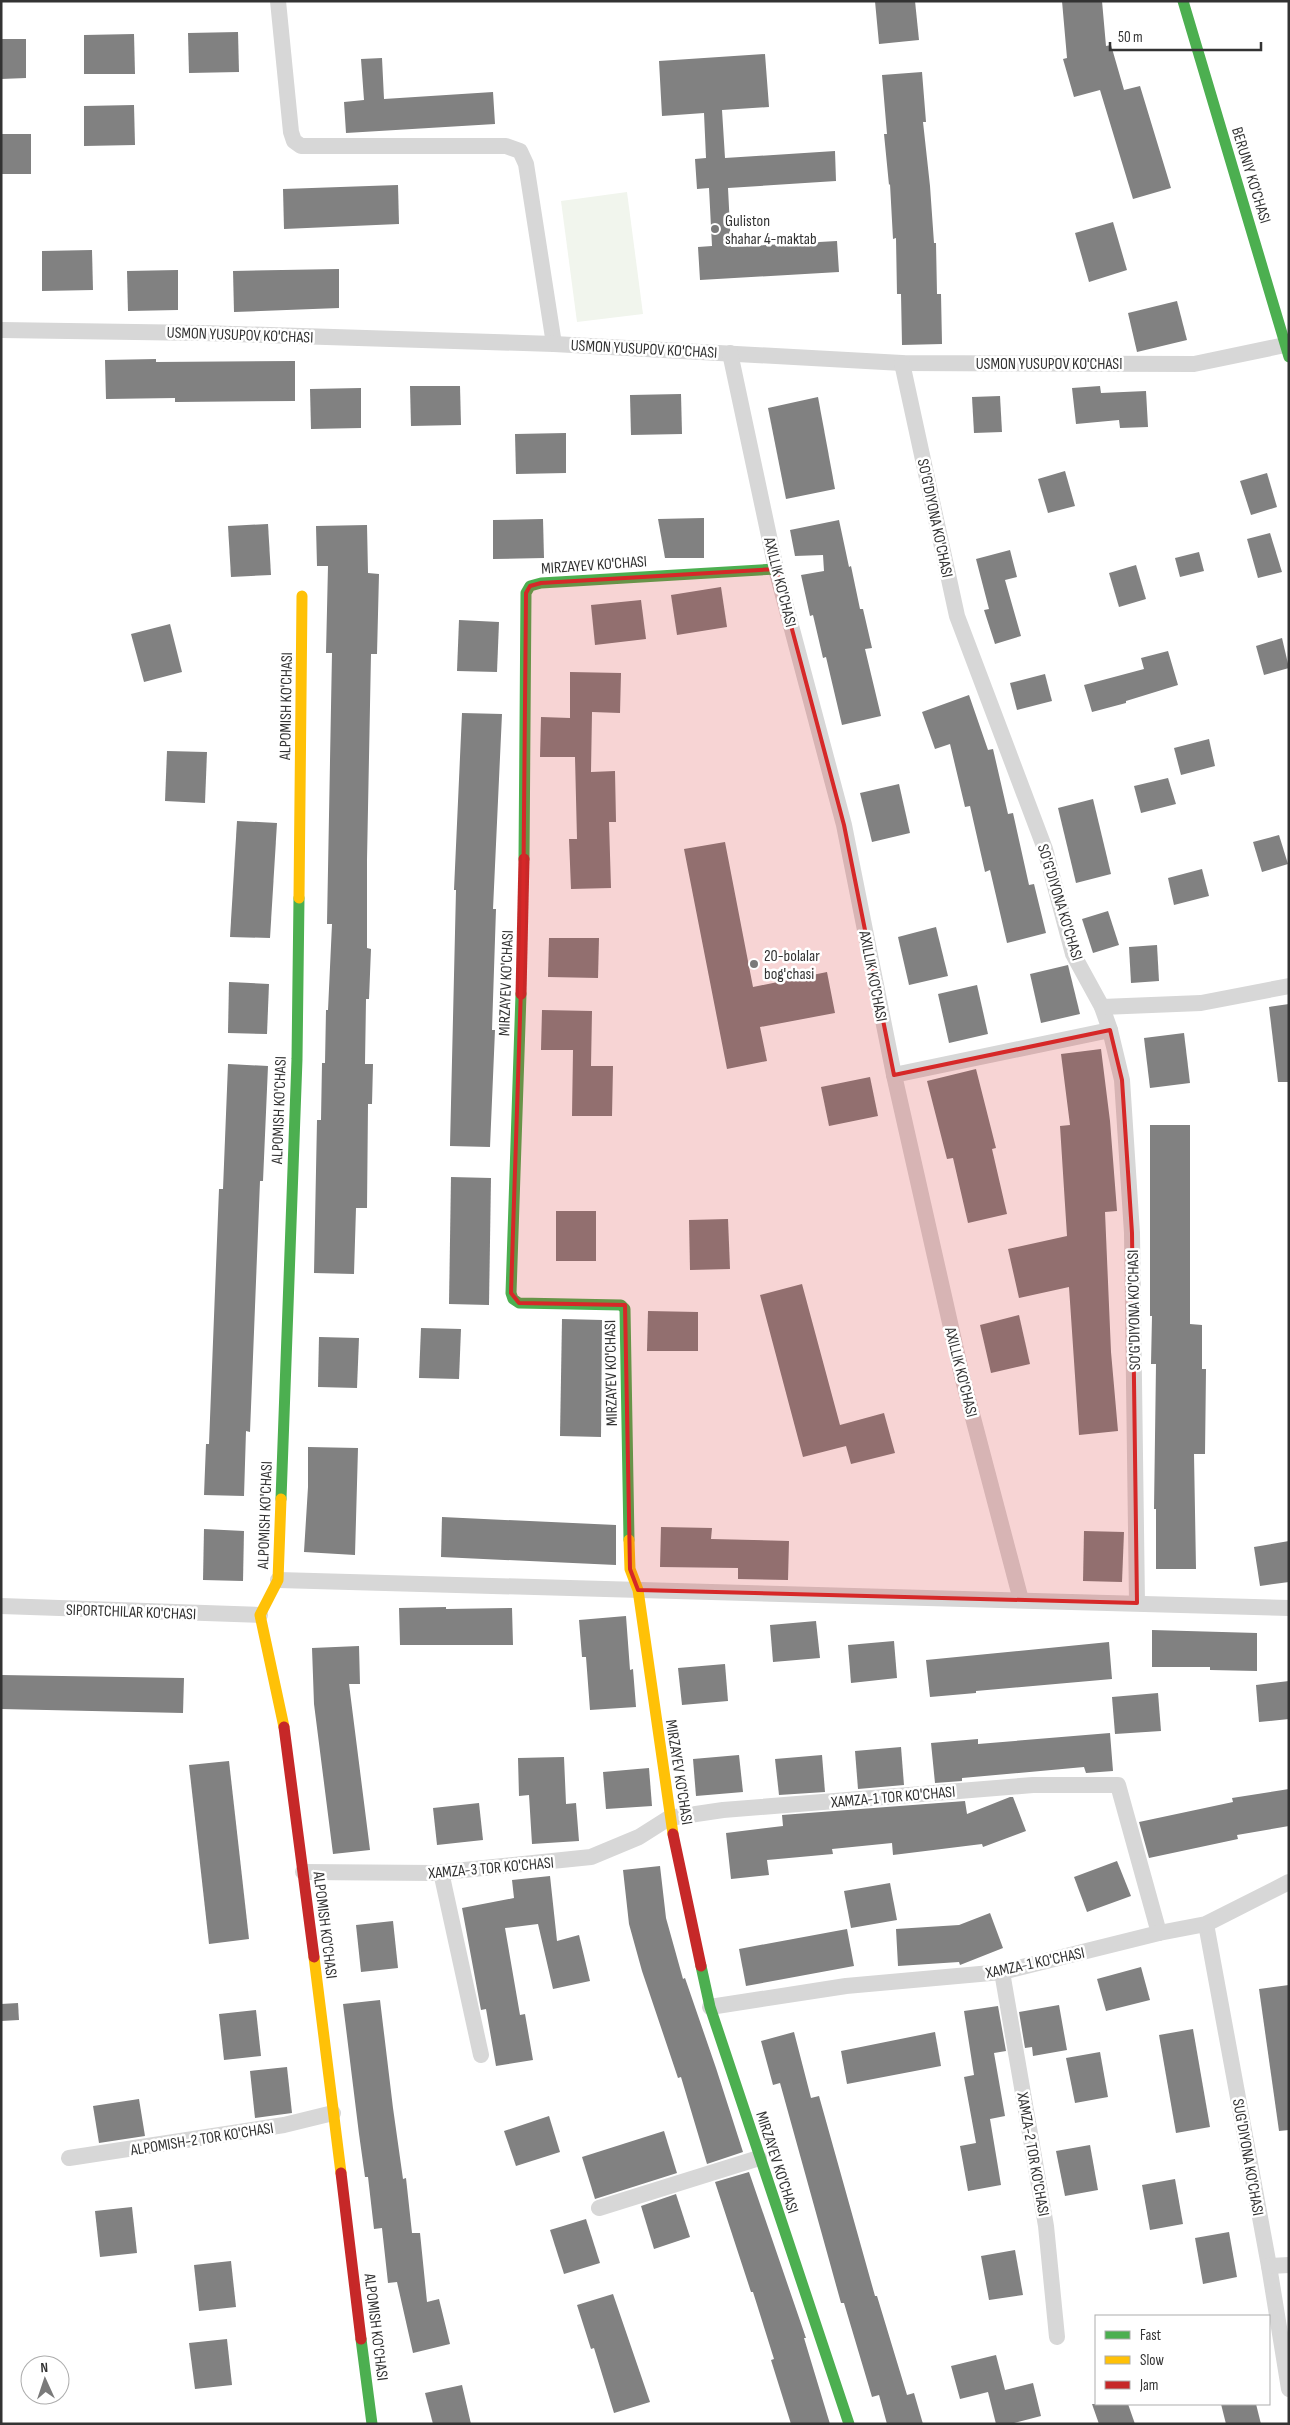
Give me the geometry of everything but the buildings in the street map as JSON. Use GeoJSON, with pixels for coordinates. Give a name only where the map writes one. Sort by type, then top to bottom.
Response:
{"type":"FeatureCollection","features":[{"type":"Feature","properties":{"kind":"street"},"geometry":{"type":"LineString","coordinates":[[278,1],[291,132],[294,141],[301,146],[506,146],[520,151],[526,164],[554,344]]}},
{"type":"Feature","properties":{"kind":"street","name":"BERUNIY KO'CHASI"},"geometry":{"type":"LineString","coordinates":[[1183,1],[1287,351]]}},
{"type":"Feature","properties":{"kind":"street","name":"USMON YUSUPOV KO'CHASI"},"geometry":{"type":"LineString","coordinates":[[1,330],[202,333],[554,344],[730,352],[902,363],[1194,364],[1287,351]]}},
{"type":"Feature","properties":{"kind":"street","name":"AXILLIK KO'CHASI"},"geometry":{"type":"LineString","coordinates":[[730,352],[776,569],[844,826],[894,1075],[962,1376],[1020,1600]]}},
{"type":"Feature","properties":{"kind":"street","name":"SO'G'DIYONA KO'CHASI"},"geometry":{"type":"LineString","coordinates":[[902,363],[957,616],[1046,849],[1073,954],[1102,1007],[1110,1030],[1122,1080],[1132,1233],[1137,1603]]}},
{"type":"Feature","properties":{"kind":"street","name":"MIRZAYEV KO'CHASI"},"geometry":{"type":"LineString","coordinates":[[776,569],[541,583],[530,586],[526,593],[523,926],[511,1293],[513,1298],[519,1303],[624,1306],[630,1569],[638,1590],[670,1818],[710,2007],[849,2424]]}},
{"type":"Feature","properties":{"kind":"street","name":"ALPOMISH KO'CHASI"},"geometry":{"type":"LineString","coordinates":[[302,596],[296,1059],[278,1580],[260,1615],[287,1742],[372,2424]]}},
{"type":"Feature","properties":{"kind":"street"},"geometry":{"type":"LineString","coordinates":[[1102,1007],[1201,1003],[1289,986]]}},
{"type":"Feature","properties":{"kind":"street"},"geometry":{"type":"LineString","coordinates":[[894,1075],[1110,1030]]}},
{"type":"Feature","properties":{"kind":"street"},"geometry":{"type":"LineString","coordinates":[[278,1580],[1289,1608]]}},
{"type":"Feature","properties":{"kind":"street","name":"SIPORTCHILAR KO'CHASI"},"geometry":{"type":"LineString","coordinates":[[1,1606],[260,1615]]}},
{"type":"Feature","properties":{"kind":"street","name":"XAMZA-1 TOR KO'CHASI"},"geometry":{"type":"LineString","coordinates":[[670,1818],[722,1810],[1033,1785],[1118,1785],[1159,1933]]}},
{"type":"Feature","properties":{"kind":"street","name":"XAMZA-3 TOR KO'CHASI"},"geometry":{"type":"LineString","coordinates":[[303,1872],[442,1872],[591,1857],[639,1836],[670,1818]]}},
{"type":"Feature","properties":{"kind":"street"},"geometry":{"type":"LineString","coordinates":[[442,1872],[481,2055]]}},
{"type":"Feature","properties":{"kind":"street","name":"XAMZA-1 KO'CHASI"},"geometry":{"type":"LineString","coordinates":[[710,2007],[846,1986],[1002,1972],[1159,1933],[1206,1924],[1289,1882]]}},
{"type":"Feature","properties":{"kind":"street","name":"SUG'DIYONA KO'CHASI"},"geometry":{"type":"LineString","coordinates":[[1206,1924],[1269,2266],[1289,2390]]}},
{"type":"Feature","properties":{"kind":"street","name":"XAMZA-2 TOR KO'CHASI"},"geometry":{"type":"LineString","coordinates":[[1002,1972],[1046,2226],[1057,2337]]}},
{"type":"Feature","properties":{"kind":"street","name":"ALPOMISH-2 TOR KO'CHASI"},"geometry":{"type":"LineString","coordinates":[[69,2158],[284,2125],[334,2112]]}},
{"type":"Feature","properties":{"kind":"street"},"geometry":{"type":"LineString","coordinates":[[599,2208],[759,2158]]}},
{"type":"Feature","properties":{"kind":"street"},"geometry":{"type":"LineString","coordinates":[[1269,2266],[1289,2265]]}},
{"type":"Feature","properties":{"kind":"highlighted area"},"geometry":{"type":"Polygon","coordinates":[[[776,569],[844,825],[894,1075],[1110,1030],[1122,1080],[1132,1233],[1137,1603],[638,1590],[630,1569],[625,1305],[519,1303],[511,1293],[523,926],[526,593],[530,586],[541,583],[776,569]]]}},
{"type":"Feature","properties":{"kind":"shaded area"},"geometry":{"type":"Polygon","coordinates":[[[627,192],[643,314],[577,322],[561,201],[627,192]]]}},
{"type":"Feature","properties":{"kind":"traffic: fast"},"geometry":{"type":"LineString","coordinates":[[1183,1],[1289,357]]}},
{"type":"Feature","properties":{"kind":"traffic: fast"},"geometry":{"type":"LineString","coordinates":[[524,859],[526,593],[530,586],[541,583],[776,569]]}},
{"type":"Feature","properties":{"kind":"traffic: fast"},"geometry":{"type":"LineString","coordinates":[[281,1499],[297,1059],[299,898]]}},
{"type":"Feature","properties":{"kind":"traffic: fast"},"geometry":{"type":"LineString","coordinates":[[521,994],[511,1293],[513,1299],[519,1303],[621,1305],[625,1309],[629,1540]]}},
{"type":"Feature","properties":{"kind":"traffic: fast"},"geometry":{"type":"LineString","coordinates":[[701,1966],[710,2007],[849,2424]]}},
{"type":"Feature","properties":{"kind":"traffic: fast"},"geometry":{"type":"LineString","coordinates":[[361,2339],[372,2424]]}},
{"type":"Feature","properties":{"kind":"traffic: slow"},"geometry":{"type":"LineString","coordinates":[[299,898],[302,596]]}},
{"type":"Feature","properties":{"kind":"traffic: slow"},"geometry":{"type":"LineString","coordinates":[[281,1499],[278,1580],[260,1615],[284,1727]]}},
{"type":"Feature","properties":{"kind":"traffic: slow"},"geometry":{"type":"LineString","coordinates":[[629,1540],[630,1569],[638,1590],[673,1834]]}},
{"type":"Feature","properties":{"kind":"traffic: slow"},"geometry":{"type":"LineString","coordinates":[[314,1957],[341,2173]]}},
{"type":"Feature","properties":{"kind":"traffic: jam"},"geometry":{"type":"LineString","coordinates":[[521,994],[524,859]]}},
{"type":"Feature","properties":{"kind":"traffic: jam"},"geometry":{"type":"LineString","coordinates":[[284,1727],[314,1957]]}},
{"type":"Feature","properties":{"kind":"traffic: jam"},"geometry":{"type":"LineString","coordinates":[[673,1834],[701,1966]]}},
{"type":"Feature","properties":{"kind":"traffic: jam"},"geometry":{"type":"LineString","coordinates":[[341,2173],[361,2339]]}},
{"type":"Feature","properties":{"kind":"place","name":"Guliston shahar 4-maktab"},"geometry":{"type":"Point","coordinates":[715,229]}},
{"type":"Feature","properties":{"kind":"place","name":"20-bolalar bog'chasi"},"geometry":{"type":"Point","coordinates":[754,964]}}]}
